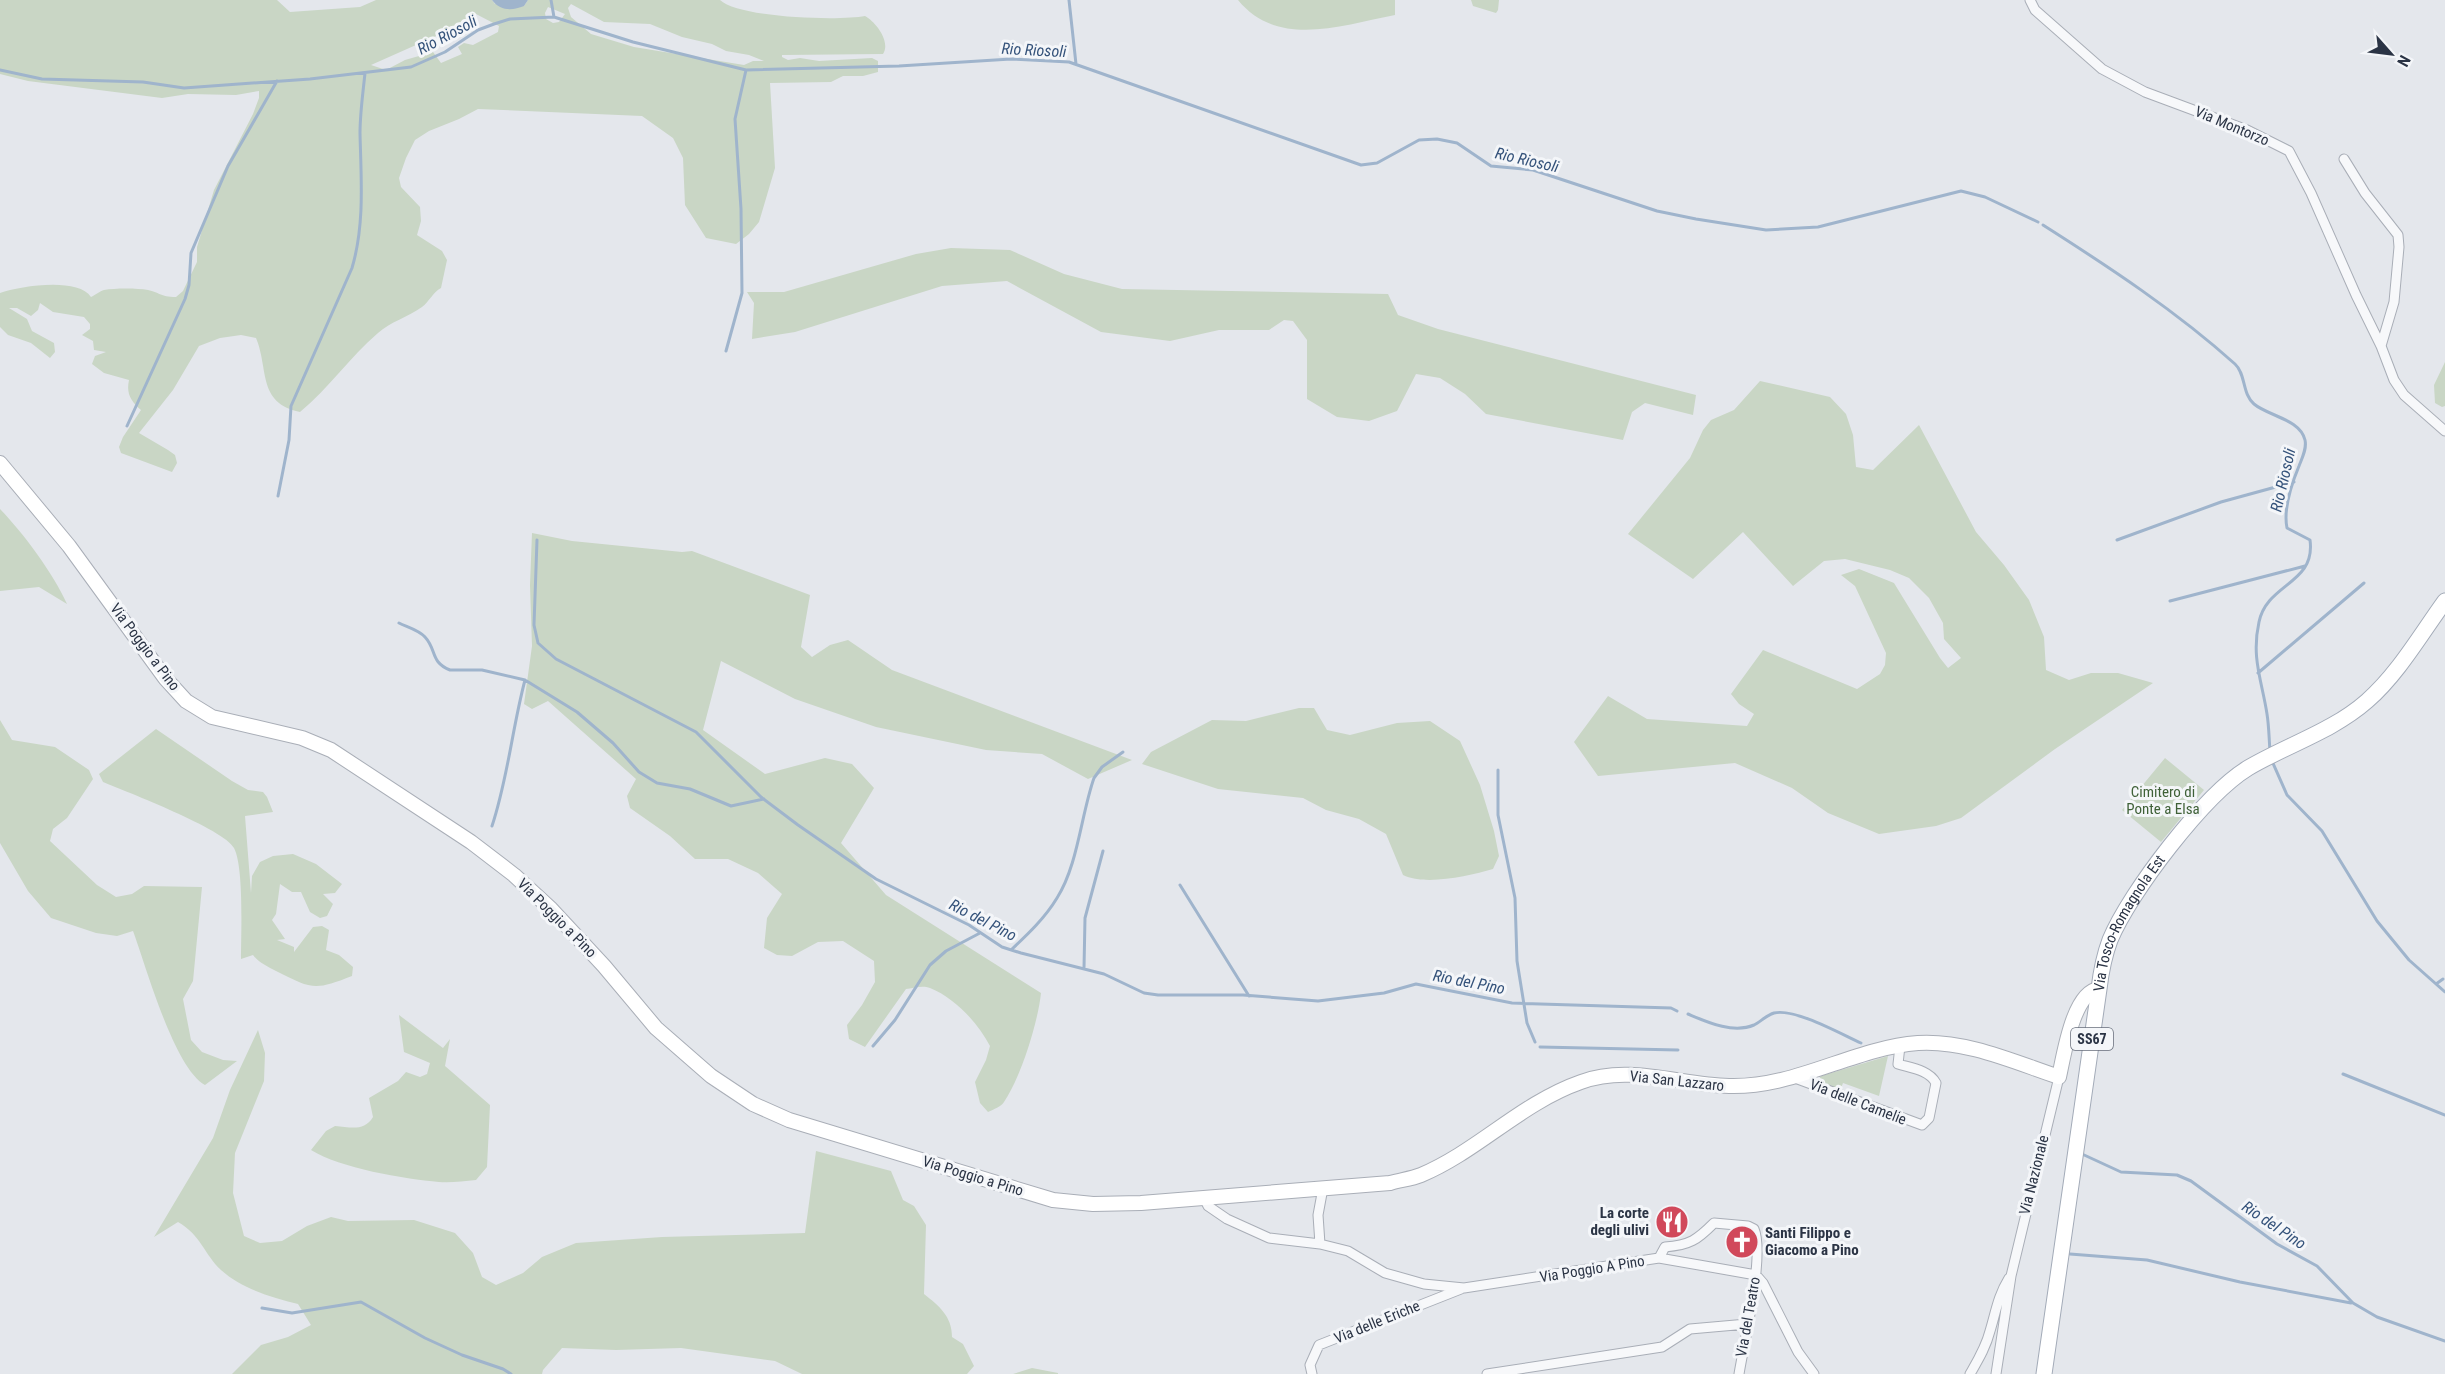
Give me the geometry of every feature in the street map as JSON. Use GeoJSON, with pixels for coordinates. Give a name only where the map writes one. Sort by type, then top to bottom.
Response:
{"type":"FeatureCollection","features":[{"type":"Feature","properties":{"kind":"main road","name":"Via Tosco-Romagnola Est"},"geometry":{"type":"LineString","coordinates":[[2044,1374],[2098,989],[2110,942],[2124,914],[2147,878],[2215,797],[2239,775],[2332,725],[2366,701],[2386,680],[2445,601]]}},
{"type":"Feature","properties":{"kind":"street","name":"Via Montorzo"},"geometry":{"type":"LineString","coordinates":[[2030,0],[2035,10],[2102,69],[2145,92],[2247,130],[2289,151],[2311,193],[2356,296],[2381,346],[2394,380],[2404,396],[2445,431]]}},
{"type":"Feature","properties":{"kind":"street"},"geometry":{"type":"LineString","coordinates":[[2344,159],[2365,193],[2398,235],[2394,302],[2381,346]]}},
{"type":"Feature","properties":{"kind":"street","name":"Via Poggio a Pino"},"geometry":{"type":"LineString","coordinates":[[0,463],[69,546],[165,678],[186,701],[212,717],[302,738],[331,750],[471,842],[514,875],[551,909],[604,966],[656,1028],[711,1076],[753,1104],[799,1124],[1053,1200],[1093,1204],[1204,1198]]}},
{"type":"Feature","properties":{"kind":"street","name":"Via Nazionale"},"geometry":{"type":"LineString","coordinates":[[1996,1374],[2011,1276],[2074,1016],[2089,991],[2098,989]]}},
{"type":"Feature","properties":{"kind":"street","name":"Via San Lazzaro"},"geometry":{"type":"LineString","coordinates":[[1204,1198],[1390,1183],[1419,1176],[1458,1156],[1547,1096],[1583,1081],[1630,1074],[1730,1086],[1768,1083],[1795,1078],[1900,1046],[1919,1043],[1971,1048],[2059,1077]]}},
{"type":"Feature","properties":{"kind":"street","name":"Via delle Camelie"},"geometry":{"type":"LineString","coordinates":[[1795,1078],[1922,1125],[1929,1118],[1936,1083],[1933,1077],[1923,1072],[1898,1064],[1900,1046]]}},
{"type":"Feature","properties":{"kind":"street"},"geometry":{"type":"LineString","coordinates":[[1320,1244],[1318,1215],[1323,1188]]}},
{"type":"Feature","properties":{"kind":"street","name":"Via Poggio A Pino"},"geometry":{"type":"LineString","coordinates":[[1204,1198],[1208,1206],[1227,1219],[1269,1238],[1320,1244],[1348,1251],[1385,1273],[1402,1280],[1464,1288],[1659,1258],[1756,1275]]}},
{"type":"Feature","properties":{"kind":"street","name":"Via del Teatro"},"geometry":{"type":"LineString","coordinates":[[1659,1258],[1665,1247],[1682,1246],[1697,1240],[1714,1223],[1748,1226],[1754,1229],[1757,1235],[1756,1275],[1739,1374]]}},
{"type":"Feature","properties":{"kind":"street"},"geometry":{"type":"LineString","coordinates":[[1756,1275],[1763,1283],[1798,1352],[1814,1374]]}},
{"type":"Feature","properties":{"kind":"street"},"geometry":{"type":"LineString","coordinates":[[1970,1374],[1986,1342],[2000,1293],[2011,1276]]}},
{"type":"Feature","properties":{"kind":"street","name":"Via delle Eriche"},"geometry":{"type":"LineString","coordinates":[[1312,1374],[1310,1365],[1319,1345],[1464,1288]]}},
{"type":"Feature","properties":{"kind":"street"},"geometry":{"type":"LineString","coordinates":[[1487,1374],[1519,1372],[1662,1347],[1690,1329],[1747,1324]]}},
{"type":"Feature","properties":{"kind":"green space"},"geometry":{"type":"Polygon","coordinates":[[[0,0],[277,0],[290,12],[360,7],[376,0],[492,0],[495,4],[524,6],[528,0],[720,0],[747,11],[790,17],[865,16],[878,27],[885,44],[883,54],[782,55],[788,60],[872,58],[878,61],[878,72],[863,76],[843,76],[831,82],[770,83],[775,168],[759,222],[736,244],[706,238],[685,205],[683,158],[673,138],[642,116],[478,109],[429,131],[415,140],[399,178],[401,187],[420,207],[421,221],[417,235],[442,251],[447,260],[441,288],[422,307],[378,333],[300,412],[286,408],[271,393],[256,338],[241,335],[220,338],[199,346],[173,390],[139,433],[175,455],[177,463],[172,472],[121,453],[119,447],[123,437],[141,410],[130,397],[129,380],[104,373],[92,364],[95,356],[106,352],[94,350],[93,341],[82,335],[90,329],[90,324],[84,317],[53,312],[40,303],[38,310],[31,316],[17,308],[9,308],[27,319],[32,331],[54,343],[55,352],[50,358],[31,343],[8,335],[0,327],[0,293],[34,286],[62,285],[84,291],[91,297],[104,290],[126,288],[148,290],[176,297],[183,291],[197,262],[197,247],[214,190],[253,114],[259,91],[236,95],[188,94],[162,98],[28,81],[0,74],[0,0]],[[571,4],[568,8],[571,17],[591,34],[634,47],[744,65],[753,61],[764,61],[682,37],[650,24],[604,22],[571,4]],[[548,7],[545,13],[546,19],[553,23],[559,22],[565,14],[548,7]],[[476,14],[452,29],[371,65],[386,70],[405,60],[433,52],[441,63],[462,54],[458,47],[464,43],[473,45],[498,32],[499,26],[476,14]]]}},
{"type":"Feature","properties":{"kind":"green space"},"geometry":{"type":"Polygon","coordinates":[[[1238,0],[1395,0],[1395,15],[1333,28],[1291,29],[1272,24],[1254,15],[1238,0]]]}},
{"type":"Feature","properties":{"kind":"green space"},"geometry":{"type":"Polygon","coordinates":[[[1471,0],[1499,0],[1498,10],[1496,13],[1473,6],[1471,0]]]}},
{"type":"Feature","properties":{"kind":"green space"},"geometry":{"type":"Polygon","coordinates":[[[951,248],[1010,250],[1064,274],[1122,289],[1388,294],[1398,315],[1438,329],[1696,395],[1693,415],[1645,403],[1632,412],[1623,440],[1486,414],[1465,394],[1440,378],[1416,374],[1397,411],[1369,421],[1337,417],[1307,399],[1307,340],[1293,321],[1284,320],[1269,330],[1219,330],[1170,341],[1101,332],[1007,281],[942,286],[795,332],[752,339],[754,303],[747,292],[784,292],[916,254],[951,248]]]}},
{"type":"Feature","properties":{"kind":"green space"},"geometry":{"type":"Polygon","coordinates":[[[2445,362],[2445,406],[2442,407],[2435,403],[2434,385],[2445,362]]]}},
{"type":"Feature","properties":{"kind":"green space"},"geometry":{"type":"Polygon","coordinates":[[[1760,381],[1830,397],[1846,414],[1853,435],[1856,467],[1873,470],[1919,425],[1976,532],[2029,600],[2044,637],[2046,670],[2069,680],[2091,673],[2118,673],[2153,683],[2055,749],[1961,818],[1936,826],[1879,834],[1828,813],[1792,788],[1735,763],[1598,776],[1574,742],[1608,696],[1647,719],[1747,726],[1754,714],[1739,704],[1731,694],[1763,650],[1857,689],[1880,674],[1885,665],[1886,653],[1855,586],[1841,575],[1859,569],[1894,583],[1948,668],[1961,658],[1944,639],[1943,623],[1929,598],[1909,578],[1890,570],[1845,559],[1824,561],[1793,586],[1743,532],[1693,579],[1628,534],[1690,458],[1703,430],[1711,420],[1734,410],[1760,381]]]}},
{"type":"Feature","properties":{"kind":"green space"},"geometry":{"type":"Polygon","coordinates":[[[0,509],[37,554],[67,604],[39,587],[0,591],[0,509]]]}},
{"type":"Feature","properties":{"kind":"green space"},"geometry":{"type":"Polygon","coordinates":[[[532,533],[572,541],[682,552],[692,551],[810,595],[801,647],[812,657],[830,645],[848,640],[892,670],[1132,760],[1088,779],[1042,754],[986,750],[876,727],[795,699],[721,661],[703,730],[765,774],[825,758],[852,764],[874,788],[841,843],[886,895],[1041,993],[1032,1034],[1017,1078],[1001,1105],[988,1112],[980,1103],[975,1082],[990,1046],[972,1020],[957,1005],[939,992],[927,987],[906,989],[865,1047],[849,1039],[847,1025],[875,982],[874,961],[843,941],[818,942],[792,956],[777,955],[764,948],[767,918],[782,894],[758,873],[728,859],[695,859],[670,836],[630,808],[627,796],[636,779],[548,701],[532,709],[524,704],[532,646],[530,585],[532,533]]]}},
{"type":"Feature","properties":{"kind":"green space"},"geometry":{"type":"Polygon","coordinates":[[[1299,708],[1314,708],[1327,730],[1350,735],[1397,723],[1430,721],[1460,741],[1480,785],[1494,831],[1499,856],[1493,869],[1447,879],[1412,878],[1403,875],[1386,834],[1359,819],[1326,810],[1303,798],[1218,789],[1142,764],[1151,752],[1212,720],[1246,721],[1299,708]]]}},
{"type":"Feature","properties":{"kind":"green space"},"geometry":{"type":"Polygon","coordinates":[[[0,720],[12,740],[55,747],[89,770],[93,779],[67,818],[53,829],[50,841],[97,885],[116,897],[132,894],[144,886],[202,887],[193,981],[183,999],[191,1040],[202,1052],[223,1060],[237,1061],[205,1085],[182,1059],[172,1038],[133,931],[117,936],[96,933],[51,918],[28,891],[0,843],[0,720]]]}},
{"type":"Feature","properties":{"kind":"green space"},"geometry":{"type":"Polygon","coordinates":[[[156,729],[232,781],[248,790],[263,792],[267,797],[273,812],[245,816],[251,893],[252,876],[260,862],[273,856],[293,854],[316,864],[342,884],[335,893],[323,894],[333,904],[327,916],[320,918],[310,912],[301,892],[292,892],[280,884],[276,914],[272,920],[285,939],[277,940],[294,947],[294,952],[313,927],[322,926],[329,930],[326,950],[339,955],[353,967],[352,976],[329,984],[313,986],[273,969],[253,955],[241,959],[241,885],[234,848],[213,831],[194,821],[103,782],[99,774],[156,729]]]}},
{"type":"Feature","properties":{"kind":"green space","name":"Cimitero di Ponte a Elsa"},"geometry":{"type":"Polygon","coordinates":[[[2165,758],[2204,790],[2161,842],[2122,810],[2165,758]]]}},
{"type":"Feature","properties":{"kind":"green space"},"geometry":{"type":"Polygon","coordinates":[[[399,1015],[443,1048],[450,1039],[445,1066],[490,1105],[487,1167],[476,1180],[439,1182],[391,1175],[338,1162],[311,1150],[326,1131],[335,1126],[356,1128],[369,1122],[373,1117],[369,1098],[398,1081],[406,1072],[420,1077],[427,1074],[430,1063],[404,1052],[399,1015]]]}},
{"type":"Feature","properties":{"kind":"green space"},"geometry":{"type":"Polygon","coordinates":[[[258,1030],[265,1053],[264,1081],[235,1153],[233,1193],[244,1236],[260,1243],[282,1241],[307,1226],[331,1217],[348,1221],[414,1220],[455,1233],[473,1253],[482,1277],[496,1285],[523,1273],[542,1257],[576,1243],[662,1237],[805,1233],[816,1151],[891,1171],[903,1200],[914,1206],[926,1225],[924,1294],[944,1312],[950,1323],[952,1337],[963,1344],[974,1366],[967,1374],[802,1374],[775,1361],[681,1348],[616,1350],[562,1348],[542,1374],[232,1374],[261,1345],[288,1337],[311,1325],[298,1304],[257,1292],[229,1277],[215,1264],[192,1233],[178,1222],[154,1237],[213,1138],[230,1090],[258,1030]]]}},
{"type":"Feature","properties":{"kind":"green space"},"geometry":{"type":"Polygon","coordinates":[[[1888,1056],[1879,1096],[1843,1083],[1840,1091],[1817,1082],[1821,1076],[1888,1056]]]}},
{"type":"Feature","properties":{"kind":"green space"},"geometry":{"type":"Polygon","coordinates":[[[1032,1368],[1058,1373],[1058,1374],[1013,1374],[1032,1368]]]}},
{"type":"Feature","properties":{"kind":"water"},"geometry":{"type":"Polygon","coordinates":[[[492,0],[528,0],[524,6],[511,9],[502,8],[492,0]]]}},
{"type":"Feature","properties":{"kind":"waterway"},"geometry":{"type":"LineString","coordinates":[[551,0],[554,17]]}},
{"type":"Feature","properties":{"kind":"waterway"},"geometry":{"type":"LineString","coordinates":[[1069,0],[1076,64]]}},
{"type":"Feature","properties":{"kind":"waterway","name":"Rio Riosoli"},"geometry":{"type":"LineString","coordinates":[[0,70],[42,79],[143,82],[184,88],[310,79],[411,67],[445,52],[478,30],[494,24],[510,19],[554,17],[633,42],[746,70],[899,66],[1011,59],[1069,62],[1361,165],[1377,163],[1419,140],[1437,139],[1457,143],[1491,166],[1533,170],[1657,211],[1766,230],[1818,227],[1961,191],[1985,197],[2038,222]]}},
{"type":"Feature","properties":{"kind":"waterway"},"geometry":{"type":"LineString","coordinates":[[726,351],[742,293],[741,209],[735,119],[746,70]]}},
{"type":"Feature","properties":{"kind":"waterway"},"geometry":{"type":"LineString","coordinates":[[278,496],[289,440],[291,406],[352,268],[356,251],[361,218],[360,126],[365,73]]}},
{"type":"Feature","properties":{"kind":"waterway"},"geometry":{"type":"LineString","coordinates":[[127,426],[185,299],[189,285],[191,253],[228,166],[277,81]]}},
{"type":"Feature","properties":{"kind":"waterway","name":"Rio Riosoli"},"geometry":{"type":"LineString","coordinates":[[2043,225],[2117,273],[2213,345],[2238,368],[2250,400],[2254,404],[2297,427],[2302,433],[2305,450],[2289,496],[2286,521],[2287,528],[2310,540],[2310,555],[2299,575],[2271,599],[2264,609],[2257,635],[2258,669],[2268,719],[2270,751]]}},
{"type":"Feature","properties":{"kind":"waterway"},"geometry":{"type":"LineString","coordinates":[[2117,540],[2221,502],[2294,482]]}},
{"type":"Feature","properties":{"kind":"waterway","name":"Rio del Pino"},"geometry":{"type":"LineString","coordinates":[[537,540],[534,625],[538,643],[556,659],[696,732],[761,797],[798,825],[876,879],[969,925],[1002,947],[1104,974],[1144,993],[1158,995],[1243,995],[1318,1001],[1384,993],[1416,984],[1512,1003],[1671,1008],[1677,1011]]}},
{"type":"Feature","properties":{"kind":"waterway"},"geometry":{"type":"LineString","coordinates":[[2170,601],[2305,566]]}},
{"type":"Feature","properties":{"kind":"waterway"},"geometry":{"type":"LineString","coordinates":[[2258,673],[2364,583]]}},
{"type":"Feature","properties":{"kind":"waterway","name":"Rio del Pino"},"geometry":{"type":"LineString","coordinates":[[399,623],[422,635],[429,642],[436,659],[444,667],[450,670],[482,670],[525,680],[577,712],[613,743],[639,772],[657,783],[690,789],[731,806],[764,799]]}},
{"type":"Feature","properties":{"kind":"waterway"},"geometry":{"type":"LineString","coordinates":[[492,826],[502,790],[525,680]]}},
{"type":"Feature","properties":{"kind":"waterway"},"geometry":{"type":"LineString","coordinates":[[1011,950],[1042,919],[1057,898],[1075,855],[1094,778],[1102,767],[1123,752]]}},
{"type":"Feature","properties":{"kind":"waterway","name":"Rio Riosoli"},"geometry":{"type":"LineString","coordinates":[[2272,761],[2287,795],[2322,831],[2377,921],[2409,960],[2445,992]]}},
{"type":"Feature","properties":{"kind":"waterway"},"geometry":{"type":"LineString","coordinates":[[1498,770],[1498,815],[1515,898],[1517,961],[1527,1023],[1535,1042]]}},
{"type":"Feature","properties":{"kind":"waterway"},"geometry":{"type":"LineString","coordinates":[[1084,968],[1085,918],[1103,851]]}},
{"type":"Feature","properties":{"kind":"waterway"},"geometry":{"type":"LineString","coordinates":[[1180,885],[1249,996]]}},
{"type":"Feature","properties":{"kind":"waterway"},"geometry":{"type":"LineString","coordinates":[[873,1046],[895,1020],[930,965],[946,951],[980,933]]}},
{"type":"Feature","properties":{"kind":"waterway"},"geometry":{"type":"LineString","coordinates":[[2436,984],[2443,979]]}},
{"type":"Feature","properties":{"kind":"waterway","name":"Rio del Pino"},"geometry":{"type":"LineString","coordinates":[[1688,1014],[1720,1026],[1738,1028],[1754,1025],[1769,1015],[1783,1012],[1818,1023],[1861,1043]]}},
{"type":"Feature","properties":{"kind":"waterway"},"geometry":{"type":"LineString","coordinates":[[1540,1047],[1678,1050]]}},
{"type":"Feature","properties":{"kind":"waterway"},"geometry":{"type":"LineString","coordinates":[[2343,1074],[2445,1115]]}},
{"type":"Feature","properties":{"kind":"waterway","name":"Rio del Pino"},"geometry":{"type":"LineString","coordinates":[[2082,1154],[2121,1172],[2177,1175],[2191,1181],[2277,1244],[2317,1266],[2353,1303],[2377,1317],[2445,1341]]}},
{"type":"Feature","properties":{"kind":"waterway"},"geometry":{"type":"LineString","coordinates":[[2070,1254],[2147,1260],[2240,1282],[2351,1303]]}},
{"type":"Feature","properties":{"kind":"waterway"},"geometry":{"type":"LineString","coordinates":[[262,1308],[292,1313],[361,1302],[425,1338],[511,1374]]}},
{"type":"Feature","properties":{"kind":"place","name":"La corte degli ulivi"},"geometry":{"type":"Point","coordinates":[1672,1222]}},
{"type":"Feature","properties":{"kind":"place","name":"Santi Filippo e Giacomo a Pino"},"geometry":{"type":"Point","coordinates":[1742,1242]}}]}
